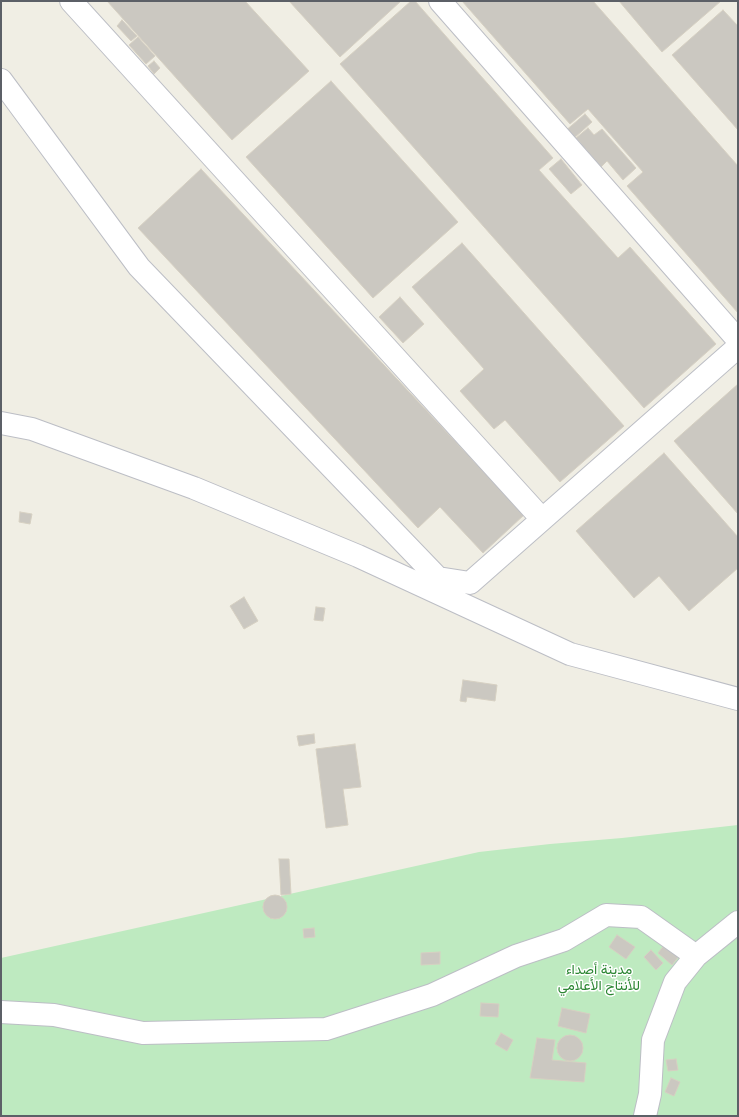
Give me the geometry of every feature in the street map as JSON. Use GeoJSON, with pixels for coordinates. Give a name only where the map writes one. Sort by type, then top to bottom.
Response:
{"type":"FeatureCollection","features":[{"type":"Feature","properties":{"kind":"street"},"geometry":{"type":"LineString","coordinates":[[71,1],[542,519]]}},
{"type":"Feature","properties":{"kind":"street"},"geometry":{"type":"LineString","coordinates":[[440,1],[738,340]]}},
{"type":"Feature","properties":{"kind":"street"},"geometry":{"type":"LineString","coordinates":[[1,80],[138,267],[438,578],[470,582],[738,347]]}},
{"type":"Feature","properties":{"kind":"street"},"geometry":{"type":"LineString","coordinates":[[1,423],[32,429],[194,488],[358,556],[570,654],[738,699]]}},
{"type":"Feature","properties":{"kind":"street"},"geometry":{"type":"LineString","coordinates":[[1,1012],[54,1015],[143,1033],[326,1029],[432,995],[516,956],[564,940],[606,915],[641,917],[696,956]]}},
{"type":"Feature","properties":{"kind":"street"},"geometry":{"type":"LineString","coordinates":[[645,1116],[650,1094],[653,1040],[675,982],[696,956],[738,922]]}},
{"type":"Feature","properties":{"kind":"green space","name":"مدينة أصداء للأنتاج الأعلامي"},"geometry":{"type":"Polygon","coordinates":[[[738,825],[738,1116],[1,1116],[1,958],[479,852],[738,825]]]}},
{"type":"Feature","properties":{"kind":"building"},"geometry":{"type":"Polygon","coordinates":[[[107,1],[245,1],[309,71],[232,140],[107,1]]]}},
{"type":"Feature","properties":{"kind":"building"},"geometry":{"type":"Polygon","coordinates":[[[289,1],[401,1],[340,57],[289,1]]]}},
{"type":"Feature","properties":{"kind":"building"},"geometry":{"type":"Polygon","coordinates":[[[411,1],[415,1],[553,158],[539,170],[618,258],[630,247],[716,344],[644,408],[340,64],[411,1]]]}},
{"type":"Feature","properties":{"kind":"building"},"geometry":{"type":"Polygon","coordinates":[[[462,1],[593,1],[738,166],[738,313],[627,186],[643,172],[588,109],[570,124],[462,1]]]}},
{"type":"Feature","properties":{"kind":"building"},"geometry":{"type":"Polygon","coordinates":[[[619,1],[721,1],[662,52],[619,1]]]}},
{"type":"Feature","properties":{"kind":"building"},"geometry":{"type":"Polygon","coordinates":[[[723,10],[738,26],[738,130],[672,55],[723,10]]]}},
{"type":"Feature","properties":{"kind":"building"},"geometry":{"type":"Polygon","coordinates":[[[122,20],[137,36],[131,41],[117,26],[122,20]]]}},
{"type":"Feature","properties":{"kind":"building"},"geometry":{"type":"Polygon","coordinates":[[[138,37],[155,56],[146,64],[129,45],[138,37]]]}},
{"type":"Feature","properties":{"kind":"building"},"geometry":{"type":"Polygon","coordinates":[[[154,61],[160,68],[154,74],[148,66],[154,61]]]}},
{"type":"Feature","properties":{"kind":"building"},"geometry":{"type":"Polygon","coordinates":[[[331,81],[458,222],[373,298],[246,157],[331,81]]]}},
{"type":"Feature","properties":{"kind":"building"},"geometry":{"type":"Polygon","coordinates":[[[585,114],[592,122],[572,140],[564,132],[585,114]]]}},
{"type":"Feature","properties":{"kind":"building"},"geometry":{"type":"Polygon","coordinates":[[[588,128],[594,135],[602,129],[636,168],[623,180],[607,161],[601,167],[576,138],[588,128]]]}},
{"type":"Feature","properties":{"kind":"building"},"geometry":{"type":"Polygon","coordinates":[[[561,159],[582,185],[571,194],[549,169],[561,159]]]}},
{"type":"Feature","properties":{"kind":"building"},"geometry":{"type":"Polygon","coordinates":[[[201,169],[524,515],[483,553],[440,507],[418,528],[138,228],[201,169]]]}},
{"type":"Feature","properties":{"kind":"building"},"geometry":{"type":"Polygon","coordinates":[[[462,243],[624,426],[560,482],[505,420],[494,429],[460,391],[484,369],[412,287],[462,243]]]}},
{"type":"Feature","properties":{"kind":"building"},"geometry":{"type":"Polygon","coordinates":[[[400,297],[424,324],[403,343],[379,317],[400,297]]]}},
{"type":"Feature","properties":{"kind":"building"},"geometry":{"type":"Polygon","coordinates":[[[738,384],[738,514],[674,441],[738,384]]]}},
{"type":"Feature","properties":{"kind":"building"},"geometry":{"type":"Polygon","coordinates":[[[664,453],[738,537],[738,568],[689,611],[659,576],[634,598],[576,531],[664,453]]]}},
{"type":"Feature","properties":{"kind":"building"},"geometry":{"type":"Polygon","coordinates":[[[20,512],[32,514],[30,524],[19,522],[20,512]]]}},
{"type":"Feature","properties":{"kind":"building"},"geometry":{"type":"Polygon","coordinates":[[[244,597],[258,621],[244,629],[230,606],[244,597]]]}},
{"type":"Feature","properties":{"kind":"building"},"geometry":{"type":"Polygon","coordinates":[[[316,607],[325,608],[323,621],[314,620],[316,607]]]}},
{"type":"Feature","properties":{"kind":"building"},"geometry":{"type":"Polygon","coordinates":[[[463,680],[497,685],[495,701],[467,697],[466,702],[460,701],[463,680]]]}},
{"type":"Feature","properties":{"kind":"building"},"geometry":{"type":"Polygon","coordinates":[[[314,734],[315,743],[299,746],[297,736],[314,734]]]}},
{"type":"Feature","properties":{"kind":"building"},"geometry":{"type":"Polygon","coordinates":[[[355,744],[361,787],[343,789],[348,825],[326,828],[316,749],[355,744]]]}},
{"type":"Feature","properties":{"kind":"building"},"geometry":{"type":"Polygon","coordinates":[[[279,859],[289,859],[291,894],[281,895],[279,859]]]}},
{"type":"Feature","properties":{"kind":"building"},"geometry":{"type":"Polygon","coordinates":[[[270,895],[280,895],[287,902],[287,912],[280,919],[270,919],[263,912],[263,902],[270,895]]]}},
{"type":"Feature","properties":{"kind":"building"},"geometry":{"type":"Polygon","coordinates":[[[314,928],[315,937],[304,938],[303,929],[314,928]]]}},
{"type":"Feature","properties":{"kind":"building"},"geometry":{"type":"Polygon","coordinates":[[[617,935],[635,947],[626,959],[609,947],[617,935]]]}},
{"type":"Feature","properties":{"kind":"building"},"geometry":{"type":"Polygon","coordinates":[[[665,944],[679,956],[672,965],[658,953],[665,944]]]}},
{"type":"Feature","properties":{"kind":"building"},"geometry":{"type":"Polygon","coordinates":[[[651,950],[663,963],[656,970],[644,957],[651,950]]]}},
{"type":"Feature","properties":{"kind":"building"},"geometry":{"type":"Polygon","coordinates":[[[440,952],[440,964],[421,965],[421,953],[440,952]]]}},
{"type":"Feature","properties":{"kind":"building"},"geometry":{"type":"Polygon","coordinates":[[[481,1003],[499,1004],[498,1017],[480,1016],[481,1003]]]}},
{"type":"Feature","properties":{"kind":"building"},"geometry":{"type":"Polygon","coordinates":[[[562,1008],[590,1014],[586,1033],[558,1026],[562,1008]]]}},
{"type":"Feature","properties":{"kind":"building"},"geometry":{"type":"Polygon","coordinates":[[[501,1033],[513,1040],[507,1051],[495,1044],[501,1033]]]}},
{"type":"Feature","properties":{"kind":"building"},"geometry":{"type":"Polygon","coordinates":[[[570,1035],[579,1039],[583,1048],[579,1057],[570,1061],[561,1057],[557,1048],[561,1039],[570,1035]]]}},
{"type":"Feature","properties":{"kind":"building"},"geometry":{"type":"Polygon","coordinates":[[[537,1038],[555,1040],[552,1060],[586,1063],[584,1082],[530,1078],[537,1038]]]}},
{"type":"Feature","properties":{"kind":"building"},"geometry":{"type":"Polygon","coordinates":[[[676,1059],[678,1070],[668,1071],[666,1060],[676,1059]]]}},
{"type":"Feature","properties":{"kind":"building"},"geometry":{"type":"Polygon","coordinates":[[[671,1078],[680,1082],[674,1096],[665,1092],[671,1078]]]}}]}
